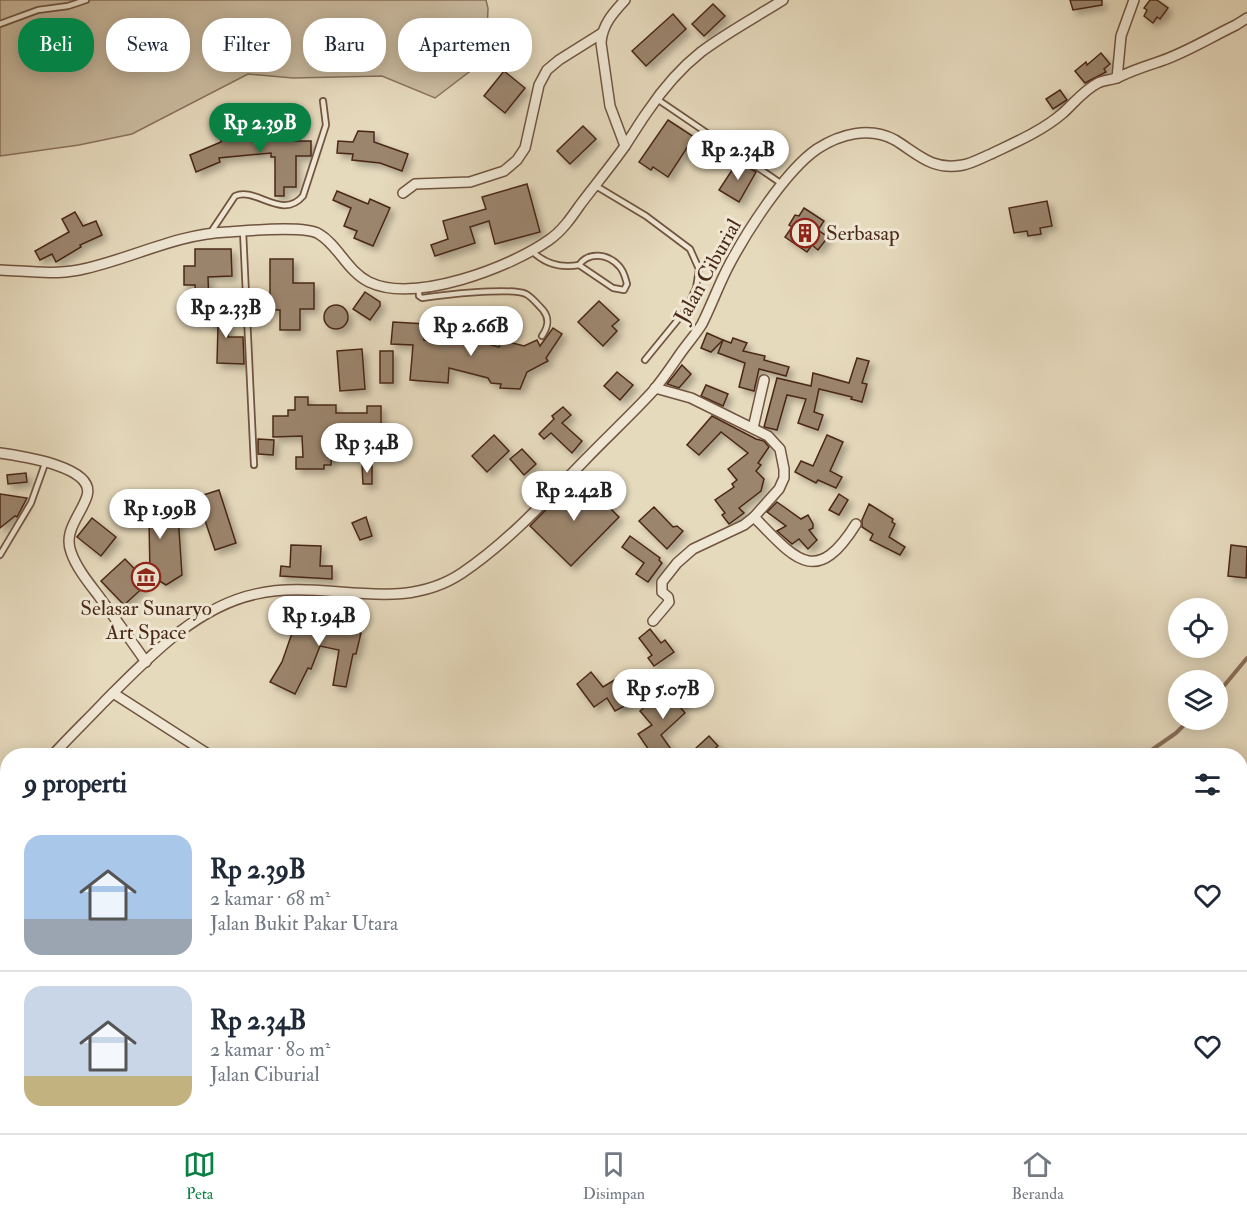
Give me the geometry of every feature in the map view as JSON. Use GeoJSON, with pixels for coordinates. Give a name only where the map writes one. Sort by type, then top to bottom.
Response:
{"type":"FeatureCollection","features":[{"type":"Feature","properties":{"kind":"street"},"geometry":{"type":"LineString","coordinates":[[625,0],[610,16],[602,33],[602,59],[610,106],[625,146]]}},
{"type":"Feature","properties":{"kind":"street"},"geometry":{"type":"LineString","coordinates":[[0,270],[77,271],[211,232],[243,231],[310,231],[319,234],[347,265],[371,283],[398,288],[432,286],[493,269],[531,251],[560,231],[625,146],[657,99],[685,66],[701,52],[783,0]]}},
{"type":"Feature","properties":{"kind":"street"},"geometry":{"type":"LineString","coordinates":[[1117,78],[1121,36],[1134,0]]}},
{"type":"Feature","properties":{"kind":"street","name":"Jalan Ciburial"},"geometry":{"type":"LineString","coordinates":[[60,747],[113,693],[173,638],[212,611],[235,600],[259,593],[290,591],[410,594],[428,591],[462,574],[492,552],[655,388],[701,325],[726,269],[740,246],[782,184],[814,151],[831,141],[861,133],[883,134],[916,156],[932,163],[965,165],[1026,137],[1049,123],[1082,94],[1099,83],[1172,57],[1247,18]]}},
{"type":"Feature","properties":{"kind":"street"},"geometry":{"type":"LineString","coordinates":[[403,193],[415,184],[470,182],[504,171],[517,160],[525,148],[539,85],[548,70],[559,60],[602,33]]}},
{"type":"Feature","properties":{"kind":"street"},"geometry":{"type":"LineString","coordinates":[[753,428],[764,380]]}},
{"type":"Feature","properties":{"kind":"street"},"geometry":{"type":"LineString","coordinates":[[653,621],[669,602],[668,597],[662,592],[662,582],[677,563],[693,549],[744,525],[754,517],[782,484],[784,469],[782,455],[776,443],[753,428],[691,398],[655,388]]}},
{"type":"Feature","properties":{"kind":"street"},"geometry":{"type":"LineString","coordinates":[[0,453],[46,461],[82,479],[87,488],[87,496],[69,538],[70,552],[146,662]]}},
{"type":"Feature","properties":{"kind":"street"},"geometry":{"type":"LineString","coordinates":[[754,517],[796,557],[811,562],[819,562],[826,558],[847,539],[856,524]]}},
{"type":"Feature","properties":{"kind":"street"},"geometry":{"type":"LineString","coordinates":[[113,693],[199,748]]}},
{"type":"Feature","properties":{"kind":"lane"},"geometry":{"type":"LineString","coordinates":[[0,24],[38,10],[68,6],[86,0]]}},
{"type":"Feature","properties":{"kind":"lane"},"geometry":{"type":"LineString","coordinates":[[657,99],[782,184]]}},
{"type":"Feature","properties":{"kind":"lane"},"geometry":{"type":"LineString","coordinates":[[211,232],[235,196],[240,194],[245,193],[273,204],[294,204],[299,201],[303,196],[326,125],[322,101]]}},
{"type":"Feature","properties":{"kind":"lane"},"geometry":{"type":"LineString","coordinates":[[596,185],[646,216],[690,249],[699,269],[696,288],[685,311],[645,360]]}},
{"type":"Feature","properties":{"kind":"lane"},"geometry":{"type":"LineString","coordinates":[[243,231],[254,465]]}},
{"type":"Feature","properties":{"kind":"lane"},"geometry":{"type":"LineString","coordinates":[[531,251],[558,266],[566,267],[579,265],[586,257],[592,255],[604,257],[618,264],[624,272],[627,284],[624,290],[613,288],[579,265]]}},
{"type":"Feature","properties":{"kind":"lane"},"geometry":{"type":"LineString","coordinates":[[418,287],[419,296],[422,298],[516,291],[526,294],[545,313],[548,320],[547,329],[542,336]]}},
{"type":"Feature","properties":{"kind":"lane"},"geometry":{"type":"LineString","coordinates":[[0,555],[31,503],[46,461]]}},
{"type":"Feature","properties":{"kind":"lane"},"geometry":{"type":"LineString","coordinates":[[530,484],[548,498]]}},
{"type":"Feature","properties":{"kind":"shaded area"},"geometry":{"type":"Polygon","coordinates":[[[0,0],[486,0],[488,18],[398,18],[398,72],[469,72],[435,98],[382,76],[293,78],[248,74],[132,134],[79,145],[0,156],[0,0]]]}},
{"type":"Feature","properties":{"kind":"building"},"geometry":{"type":"Polygon","coordinates":[[[1070,0],[1102,0],[1102,5],[1073,10],[1070,0]]]}},
{"type":"Feature","properties":{"kind":"building"},"geometry":{"type":"Polygon","coordinates":[[[1150,0],[1157,0],[1168,8],[1160,19],[1157,17],[1153,23],[1144,16],[1147,10],[1144,8],[1150,0]]]}},
{"type":"Feature","properties":{"kind":"building"},"geometry":{"type":"Polygon","coordinates":[[[713,4],[725,16],[704,36],[692,24],[713,4]]]}},
{"type":"Feature","properties":{"kind":"building"},"geometry":{"type":"Polygon","coordinates":[[[673,14],[686,29],[646,66],[632,51],[673,14]]]}},
{"type":"Feature","properties":{"kind":"building"},"geometry":{"type":"Polygon","coordinates":[[[1101,53],[1110,64],[1104,69],[1106,72],[1085,83],[1075,71],[1086,62],[1087,65],[1101,53]]]}},
{"type":"Feature","properties":{"kind":"building"},"geometry":{"type":"Polygon","coordinates":[[[503,72],[525,88],[505,113],[484,96],[503,72]]]}},
{"type":"Feature","properties":{"kind":"building"},"geometry":{"type":"Polygon","coordinates":[[[1060,90],[1067,100],[1053,109],[1046,99],[1060,90]]]}},
{"type":"Feature","properties":{"kind":"building"},"geometry":{"type":"Polygon","coordinates":[[[668,120],[694,137],[668,177],[653,167],[651,170],[639,162],[668,120]]]}},
{"type":"Feature","properties":{"kind":"building"},"geometry":{"type":"Polygon","coordinates":[[[583,126],[596,139],[570,164],[557,151],[583,126]]]}},
{"type":"Feature","properties":{"kind":"building"},"geometry":{"type":"Polygon","coordinates":[[[270,127],[290,127],[291,141],[311,141],[311,156],[296,156],[296,187],[284,187],[284,196],[275,196],[275,157],[271,157],[271,153],[219,158],[220,162],[196,172],[190,155],[221,142],[221,139],[271,136],[270,127]]]}},
{"type":"Feature","properties":{"kind":"building"},"geometry":{"type":"Polygon","coordinates":[[[358,131],[374,132],[374,142],[408,154],[402,171],[380,163],[352,160],[353,154],[337,153],[338,141],[353,142],[358,131]]]}},
{"type":"Feature","properties":{"kind":"building"},"geometry":{"type":"Polygon","coordinates":[[[738,161],[756,172],[739,202],[719,190],[738,161]]]}},
{"type":"Feature","properties":{"kind":"building"},"geometry":{"type":"Polygon","coordinates":[[[527,184],[540,232],[495,244],[489,221],[470,227],[475,243],[435,256],[431,245],[448,239],[443,221],[486,209],[482,197],[527,184]]]}},
{"type":"Feature","properties":{"kind":"building"},"geometry":{"type":"Polygon","coordinates":[[[337,191],[368,204],[370,199],[390,208],[373,246],[354,238],[357,231],[344,226],[351,208],[333,200],[337,191]]]}},
{"type":"Feature","properties":{"kind":"building"},"geometry":{"type":"Polygon","coordinates":[[[1047,201],[1052,226],[1040,228],[1041,234],[1028,236],[1027,231],[1014,233],[1009,208],[1047,201]]]}},
{"type":"Feature","properties":{"kind":"building","name":"Serbasap"},"geometry":{"type":"Polygon","coordinates":[[[804,208],[824,221],[818,230],[828,237],[818,250],[812,245],[807,252],[785,237],[792,227],[789,225],[795,215],[799,216],[804,208]]]}},
{"type":"Feature","properties":{"kind":"building"},"geometry":{"type":"Polygon","coordinates":[[[75,212],[83,226],[96,221],[102,235],[80,245],[81,247],[56,262],[52,254],[40,260],[35,251],[69,232],[62,219],[75,212]]]}},
{"type":"Feature","properties":{"kind":"building"},"geometry":{"type":"Polygon","coordinates":[[[195,249],[231,249],[232,276],[208,277],[209,303],[196,303],[195,285],[184,285],[184,266],[195,266],[195,249]]]}},
{"type":"Feature","properties":{"kind":"building"},"geometry":{"type":"Polygon","coordinates":[[[270,259],[293,259],[293,283],[314,283],[314,309],[300,309],[300,330],[280,330],[280,310],[270,310],[270,259]]]}},
{"type":"Feature","properties":{"kind":"building"},"geometry":{"type":"Polygon","coordinates":[[[365,292],[380,302],[380,306],[370,320],[353,309],[365,292]]]}},
{"type":"Feature","properties":{"kind":"building"},"geometry":{"type":"Polygon","coordinates":[[[599,301],[619,320],[612,326],[617,331],[603,346],[578,322],[599,301]]]}},
{"type":"Feature","properties":{"kind":"building"},"geometry":{"type":"Polygon","coordinates":[[[336,305],[345,308],[348,317],[345,326],[336,329],[327,326],[324,317],[327,308],[336,305]]]}},
{"type":"Feature","properties":{"kind":"building"},"geometry":{"type":"Polygon","coordinates":[[[208,310],[228,310],[228,337],[243,337],[244,364],[217,363],[218,325],[208,325],[208,310]]]}},
{"type":"Feature","properties":{"kind":"building"},"geometry":{"type":"Polygon","coordinates":[[[393,322],[426,324],[424,340],[465,343],[466,338],[499,347],[501,340],[524,346],[537,340],[540,346],[553,328],[562,334],[546,358],[548,361],[527,372],[520,389],[500,388],[501,384],[491,383],[488,378],[449,368],[448,383],[410,380],[413,345],[391,344],[393,322]]]}},
{"type":"Feature","properties":{"kind":"building"},"geometry":{"type":"Polygon","coordinates":[[[707,333],[723,340],[711,352],[701,348],[707,333]]]}},
{"type":"Feature","properties":{"kind":"building"},"geometry":{"type":"Polygon","coordinates":[[[733,338],[747,343],[743,351],[765,356],[764,360],[789,367],[786,376],[759,369],[754,391],[739,387],[745,363],[718,353],[723,340],[731,343],[733,338]]]}},
{"type":"Feature","properties":{"kind":"building"},"geometry":{"type":"Polygon","coordinates":[[[362,349],[365,389],[340,391],[337,351],[362,349]]]}},
{"type":"Feature","properties":{"kind":"building"},"geometry":{"type":"Polygon","coordinates":[[[380,351],[393,351],[393,383],[380,383],[380,351]]]}},
{"type":"Feature","properties":{"kind":"building"},"geometry":{"type":"Polygon","coordinates":[[[857,358],[869,361],[862,383],[867,384],[862,402],[851,399],[852,397],[819,389],[814,412],[823,415],[818,430],[798,423],[806,399],[787,395],[777,430],[764,427],[777,378],[811,386],[813,373],[849,383],[857,358]]]}},
{"type":"Feature","properties":{"kind":"building"},"geometry":{"type":"Polygon","coordinates":[[[682,365],[691,374],[679,388],[667,384],[682,365]]]}},
{"type":"Feature","properties":{"kind":"building"},"geometry":{"type":"Polygon","coordinates":[[[617,372],[633,385],[620,400],[604,386],[617,372]]]}},
{"type":"Feature","properties":{"kind":"building"},"geometry":{"type":"Polygon","coordinates":[[[706,385],[728,394],[723,406],[701,396],[706,385]]]}},
{"type":"Feature","properties":{"kind":"building"},"geometry":{"type":"Polygon","coordinates":[[[295,397],[308,397],[308,405],[336,405],[336,413],[367,413],[367,406],[381,406],[381,439],[336,439],[336,447],[332,447],[331,465],[324,465],[324,469],[296,469],[296,457],[303,457],[302,436],[273,437],[273,416],[288,416],[288,410],[295,410],[295,397]]]}},
{"type":"Feature","properties":{"kind":"building"},"geometry":{"type":"Polygon","coordinates":[[[563,407],[571,415],[562,423],[582,441],[572,453],[551,433],[544,439],[539,434],[554,419],[552,416],[563,407]]]}},
{"type":"Feature","properties":{"kind":"building"},"geometry":{"type":"Polygon","coordinates":[[[712,416],[764,441],[769,447],[758,463],[761,465],[756,471],[764,479],[761,491],[739,508],[744,513],[729,524],[722,515],[725,513],[715,500],[734,487],[732,484],[737,480],[728,469],[748,453],[721,432],[699,455],[687,445],[712,416]]]}},
{"type":"Feature","properties":{"kind":"building"},"geometry":{"type":"Polygon","coordinates":[[[494,435],[509,451],[487,472],[472,456],[494,435]]]}},
{"type":"Feature","properties":{"kind":"building"},"geometry":{"type":"Polygon","coordinates":[[[827,435],[843,442],[830,471],[842,477],[836,488],[818,480],[816,483],[795,472],[801,461],[813,466],[827,435]]]}},
{"type":"Feature","properties":{"kind":"building"},"geometry":{"type":"Polygon","coordinates":[[[258,439],[274,440],[273,455],[258,454],[258,439]]]}},
{"type":"Feature","properties":{"kind":"building"},"geometry":{"type":"Polygon","coordinates":[[[522,449],[536,464],[524,475],[510,459],[522,449]]]}},
{"type":"Feature","properties":{"kind":"building"},"geometry":{"type":"Polygon","coordinates":[[[362,464],[372,464],[372,484],[363,484],[362,464]]]}},
{"type":"Feature","properties":{"kind":"building"},"geometry":{"type":"Polygon","coordinates":[[[26,473],[27,482],[8,484],[7,475],[26,473]]]}},
{"type":"Feature","properties":{"kind":"building"},"geometry":{"type":"Polygon","coordinates":[[[578,477],[619,517],[571,566],[530,526],[578,477]]]}},
{"type":"Feature","properties":{"kind":"building"},"geometry":{"type":"Polygon","coordinates":[[[219,490],[236,543],[215,550],[197,497],[219,490]]]}},
{"type":"Feature","properties":{"kind":"building"},"geometry":{"type":"Polygon","coordinates":[[[0,494],[27,498],[17,517],[15,516],[0,528],[0,494]]]}},
{"type":"Feature","properties":{"kind":"building"},"geometry":{"type":"Polygon","coordinates":[[[839,494],[848,500],[839,515],[829,510],[839,494]]]}},
{"type":"Feature","properties":{"kind":"building"},"geometry":{"type":"Polygon","coordinates":[[[777,502],[801,519],[808,515],[813,524],[813,528],[809,530],[817,540],[808,549],[799,539],[792,544],[777,531],[786,526],[767,512],[777,502]]]}},
{"type":"Feature","properties":{"kind":"building"},"geometry":{"type":"Polygon","coordinates":[[[138,503],[138,510],[167,504],[178,515],[182,575],[166,585],[150,575],[149,518],[121,518],[122,504],[138,503]]]}},
{"type":"Feature","properties":{"kind":"building"},"geometry":{"type":"Polygon","coordinates":[[[869,504],[893,519],[892,522],[895,524],[889,537],[905,547],[900,555],[870,540],[873,534],[862,527],[862,520],[869,504]]]}},
{"type":"Feature","properties":{"kind":"building"},"geometry":{"type":"Polygon","coordinates":[[[654,507],[673,527],[677,526],[683,531],[667,549],[639,521],[654,507]]]}},
{"type":"Feature","properties":{"kind":"building"},"geometry":{"type":"Polygon","coordinates":[[[366,517],[372,536],[360,540],[352,523],[366,517]]]}},
{"type":"Feature","properties":{"kind":"building"},"geometry":{"type":"Polygon","coordinates":[[[92,518],[116,537],[101,556],[77,537],[92,518]]]}},
{"type":"Feature","properties":{"kind":"building"},"geometry":{"type":"Polygon","coordinates":[[[630,536],[660,558],[662,563],[648,582],[636,574],[644,563],[622,547],[630,536]]]}},
{"type":"Feature","properties":{"kind":"building"},"geometry":{"type":"Polygon","coordinates":[[[291,545],[321,546],[320,566],[332,566],[332,579],[280,576],[281,566],[290,567],[291,545]]]}},
{"type":"Feature","properties":{"kind":"building"},"geometry":{"type":"Polygon","coordinates":[[[1231,545],[1247,547],[1246,578],[1228,576],[1231,545]]]}},
{"type":"Feature","properties":{"kind":"building"},"geometry":{"type":"Polygon","coordinates":[[[125,559],[148,583],[124,605],[101,581],[125,559]]]}},
{"type":"Feature","properties":{"kind":"building"},"geometry":{"type":"Polygon","coordinates":[[[330,599],[354,606],[347,629],[361,633],[356,654],[353,654],[346,687],[333,685],[339,650],[320,646],[311,669],[308,668],[295,694],[270,682],[282,662],[298,616],[323,624],[330,599]]]}},
{"type":"Feature","properties":{"kind":"building"},"geometry":{"type":"Polygon","coordinates":[[[650,629],[661,643],[665,640],[674,652],[654,666],[648,658],[652,655],[639,638],[650,629]]]}},
{"type":"Feature","properties":{"kind":"building"},"geometry":{"type":"Polygon","coordinates":[[[629,671],[636,682],[621,692],[628,704],[615,711],[607,698],[594,707],[577,684],[591,672],[603,687],[629,671]]]}},
{"type":"Feature","properties":{"kind":"building"},"geometry":{"type":"Polygon","coordinates":[[[682,683],[693,695],[680,707],[685,713],[661,735],[670,748],[648,748],[638,734],[652,725],[640,711],[657,696],[660,700],[671,690],[673,692],[682,683]]]}},
{"type":"Feature","properties":{"kind":"building"},"geometry":{"type":"Polygon","coordinates":[[[709,736],[718,746],[716,748],[696,748],[709,736]]]}},
{"type":"Feature","properties":{"kind":"waterway"},"geometry":{"type":"LineString","coordinates":[[1228,681],[1247,658]]}},
{"type":"Feature","properties":{"kind":"waterway"},"geometry":{"type":"LineString","coordinates":[[1154,748],[1179,730]]}},
{"type":"Feature","properties":{"kind":"place","name":"Serbasap"},"geometry":{"type":"Point","coordinates":[805,233]}},
{"type":"Feature","properties":{"kind":"place","name":"Selasar Sunaryo Art Space"},"geometry":{"type":"Point","coordinates":[146,577]}}]}
